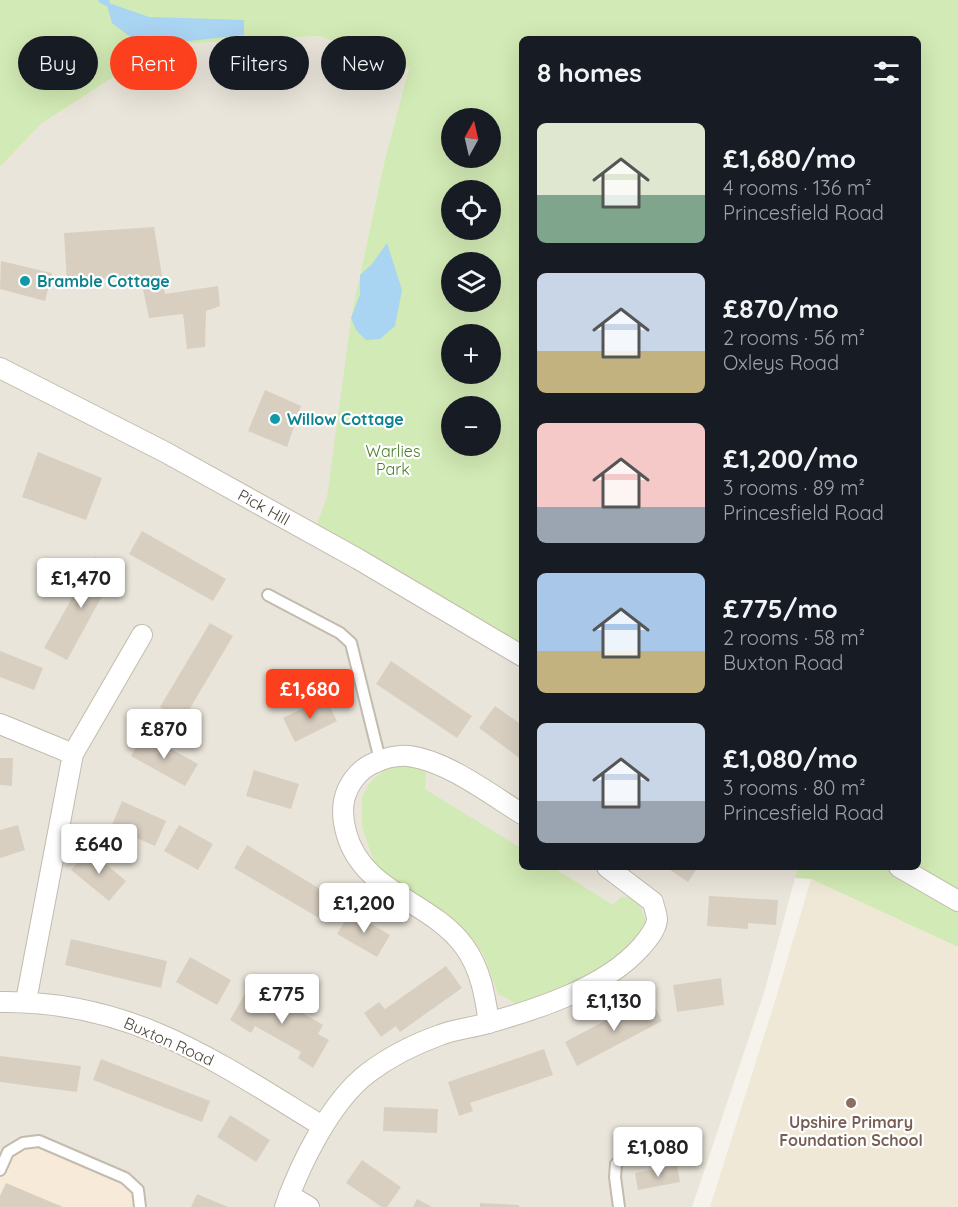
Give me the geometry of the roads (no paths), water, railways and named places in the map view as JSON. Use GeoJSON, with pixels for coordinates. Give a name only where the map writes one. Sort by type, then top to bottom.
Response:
{"type":"FeatureCollection","features":[{"type":"Feature","properties":{"kind":"street","name":"Pick Hill"},"geometry":{"type":"LineString","coordinates":[[0,368],[176,458],[358,559],[519,654]]}},
{"type":"Feature","properties":{"kind":"street"},"geometry":{"type":"LineString","coordinates":[[26,1001],[73,754],[142,635]]}},
{"type":"Feature","properties":{"kind":"street"},"geometry":{"type":"LineString","coordinates":[[0,724],[73,754]]}},
{"type":"Feature","properties":{"kind":"street"},"geometry":{"type":"LineString","coordinates":[[489,1023],[483,982],[465,947],[444,925],[380,884],[350,849],[343,821],[345,796],[351,782],[365,767],[380,760],[408,756],[432,763],[459,775],[519,812]]}},
{"type":"Feature","properties":{"kind":"street"},"geometry":{"type":"LineString","coordinates":[[309,1207],[287,1201],[322,1126],[350,1088],[369,1073],[394,1056],[441,1035],[489,1023],[562,999],[610,974],[637,952],[650,936],[657,921],[653,902],[611,870]]}},
{"type":"Feature","properties":{"kind":"street"},"geometry":{"type":"LineString","coordinates":[[904,870],[958,901]]}},
{"type":"Feature","properties":{"kind":"street","name":"Buxton Road"},"geometry":{"type":"LineString","coordinates":[[0,1002],[26,1001],[86,1010],[123,1019],[176,1040],[222,1065],[322,1126]]}},
{"type":"Feature","properties":{"kind":"lane"},"geometry":{"type":"LineString","coordinates":[[268,595],[340,633],[351,643],[380,760]]}},
{"type":"Feature","properties":{"kind":"lane"},"geometry":{"type":"LineString","coordinates":[[0,1170],[8,1152],[23,1143],[39,1142],[125,1178],[138,1190],[140,1207]]}},
{"type":"Feature","properties":{"kind":"lane"},"geometry":{"type":"LineString","coordinates":[[616,1164],[615,1177],[619,1207]]}},
{"type":"Feature","properties":{"kind":"water"},"geometry":{"type":"Polygon","coordinates":[[[106,2],[149,17],[244,20],[244,35],[209,36],[209,39],[197,40],[197,36],[129,36],[112,23],[106,2]]]}},
{"type":"Feature","properties":{"kind":"water"},"geometry":{"type":"Polygon","coordinates":[[[387,243],[402,290],[395,326],[380,339],[366,340],[356,330],[351,318],[360,295],[360,275],[372,264],[387,243]]]}},
{"type":"Feature","properties":{"kind":"waterway"},"geometry":{"type":"LineString","coordinates":[[102,0],[106,2]]}},
{"type":"Feature","properties":{"kind":"place","name":"Bramble Cottage"},"geometry":{"type":"Point","coordinates":[25,281]}},
{"type":"Feature","properties":{"kind":"place","name":"Willow Cottage"},"geometry":{"type":"Point","coordinates":[275,419]}},
{"type":"Feature","properties":{"kind":"place","name":"Upshire Primary Foundation School"},"geometry":{"type":"Point","coordinates":[851,1103]}},
{"type":"Feature","properties":{"kind":"park label","name":"Warlies Park"},"geometry":{"type":"Point","coordinates":[393,460]}}]}
